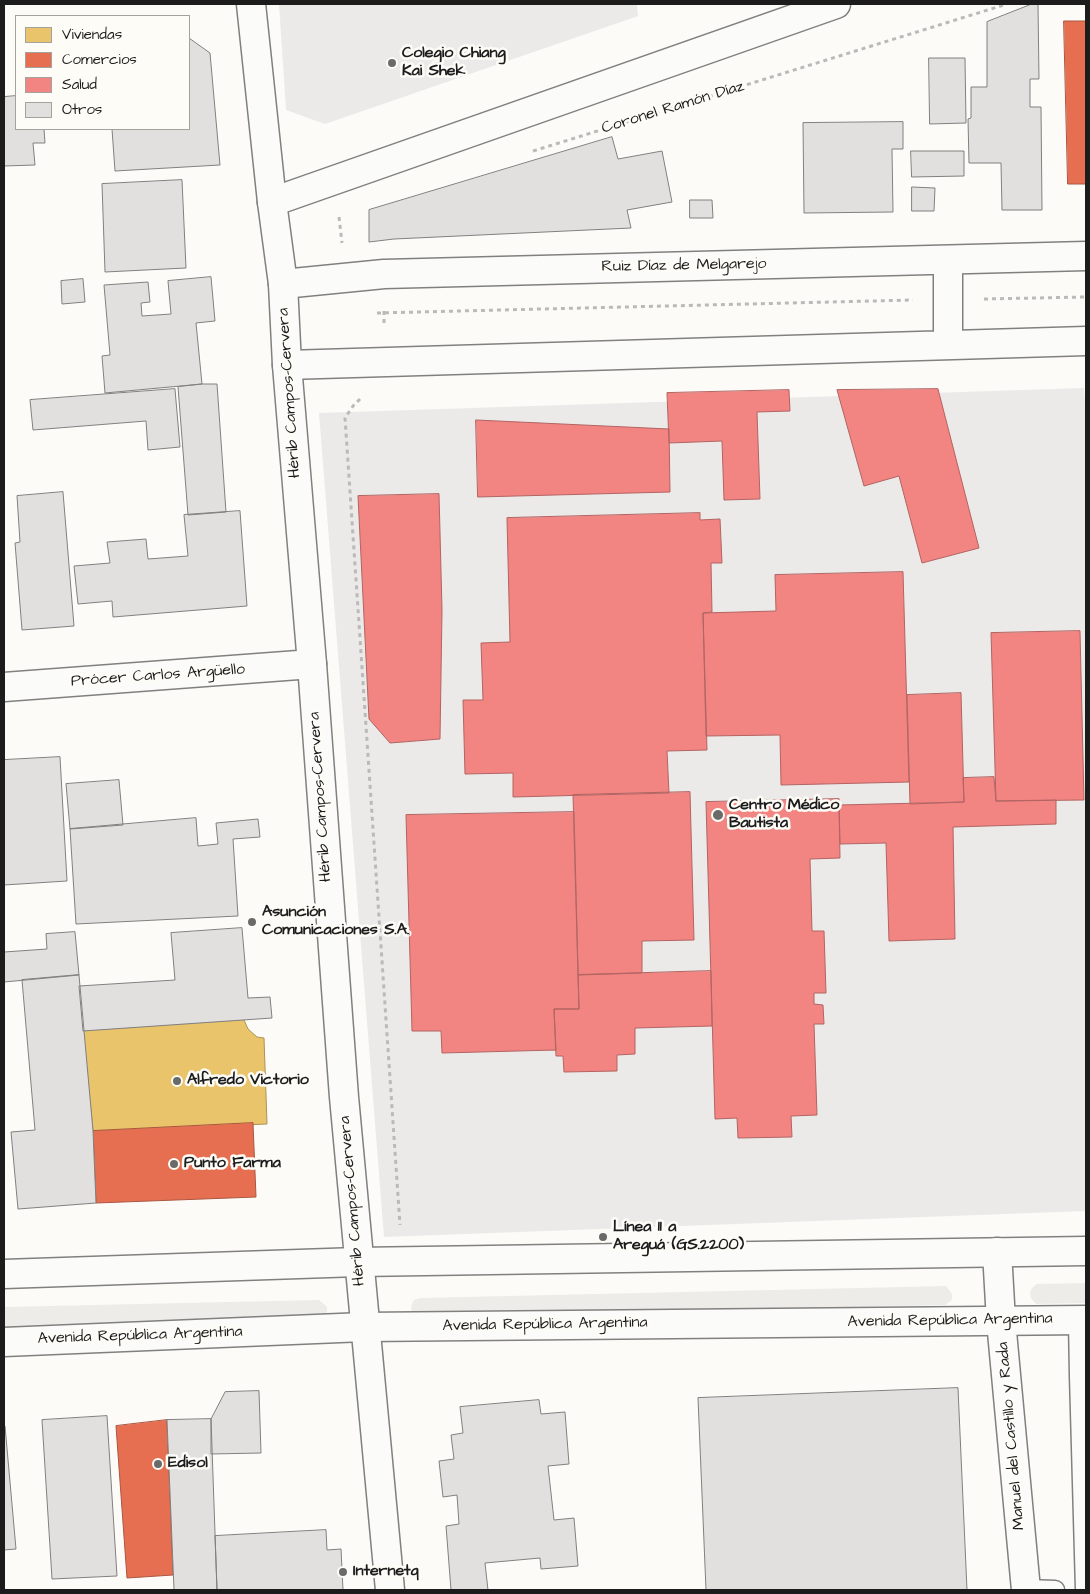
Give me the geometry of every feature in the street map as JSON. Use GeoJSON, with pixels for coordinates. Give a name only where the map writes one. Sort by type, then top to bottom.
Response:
{"type":"FeatureCollection","features":[{"type":"Feature","properties":{"kind":"main road","name":"Hérib Campos-Cervera"},"geometry":{"type":"LineString","coordinates":[[251,4],[272,202],[283,284],[287,364],[312,664],[344,1097],[390,1590]]}},
{"type":"Feature","properties":{"kind":"main road"},"geometry":{"type":"LineString","coordinates":[[272,202],[836,4]]}},
{"type":"Feature","properties":{"kind":"main road","name":"Ruiz Díaz de Melgarejo"},"geometry":{"type":"LineString","coordinates":[[283,284],[384,274],[1086,256]]}},
{"type":"Feature","properties":{"kind":"main road"},"geometry":{"type":"LineString","coordinates":[[948,260],[948,345]]}},
{"type":"Feature","properties":{"kind":"main road"},"geometry":{"type":"LineString","coordinates":[[287,364],[1086,341]]}},
{"type":"Feature","properties":{"kind":"main road","name":"Prócer Carlos Argüello"},"geometry":{"type":"LineString","coordinates":[[4,687],[312,664]]}},
{"type":"Feature","properties":{"kind":"main road"},"geometry":{"type":"LineString","coordinates":[[4,1274],[358,1262],[1086,1250]]}},
{"type":"Feature","properties":{"kind":"main road","name":"Manuel del Castillo y Rada"},"geometry":{"type":"LineString","coordinates":[[997,1252],[1026,1590]]}},
{"type":"Feature","properties":{"kind":"main road","name":"Avenida República Argentina"},"geometry":{"type":"LineString","coordinates":[[4,1342],[364,1327],[1082,1320]]}},
{"type":"Feature","properties":{"kind":"lane"},"geometry":{"type":"LineString","coordinates":[[1082,1320],[1085,1590]]}},
{"type":"Feature","properties":{"kind":"lane"},"geometry":{"type":"LineString","coordinates":[[1026,1590],[1055,1590]]}},
{"type":"Feature","properties":{"kind":"path","name":"Coronel Ramón Díaz"},"geometry":{"type":"LineString","coordinates":[[527,153],[1007,4]]}},
{"type":"Feature","properties":{"kind":"path"},"geometry":{"type":"LineString","coordinates":[[339,212],[342,244]]}},
{"type":"Feature","properties":{"kind":"path"},"geometry":{"type":"LineString","coordinates":[[981,299],[1086,297]]}},
{"type":"Feature","properties":{"kind":"path"},"geometry":{"type":"LineString","coordinates":[[375,314],[920,300]]}},
{"type":"Feature","properties":{"kind":"path"},"geometry":{"type":"LineString","coordinates":[[384,304],[384,330]]}},
{"type":"Feature","properties":{"kind":"path"},"geometry":{"type":"LineString","coordinates":[[353,406],[345,418],[400,1226]]}},
{"type":"Feature","properties":{"kind":"shaded area","name":"Colegio Chiang Kai Shek"},"geometry":{"type":"Polygon","coordinates":[[[279,4],[637,4],[638,16],[325,124],[286,110],[279,4]]]}},
{"type":"Feature","properties":{"kind":"shaded area","name":"Centro Médico Bautista"},"geometry":{"type":"Polygon","coordinates":[[[1084,388],[1086,419],[1086,1211],[384,1237],[319,413],[1084,388]]]}},
{"type":"Feature","properties":{"kind":"shaded area"},"geometry":{"type":"Polygon","coordinates":[[[1086,1283],[1086,1303],[1036,1304],[1030,1296],[1032,1288],[1037,1284],[1086,1283]]]}},
{"type":"Feature","properties":{"kind":"shaded area"},"geometry":{"type":"Polygon","coordinates":[[[946,1286],[952,1294],[952,1300],[945,1305],[419,1318],[414,1315],[411,1308],[414,1300],[420,1298],[946,1286]]]}},
{"type":"Feature","properties":{"kind":"shaded area"},"geometry":{"type":"Polygon","coordinates":[[[319,1300],[327,1307],[327,1313],[317,1320],[4,1327],[4,1307],[319,1300]]]}},
{"type":"Feature","properties":{"kind":"building: Viviendas","name":"Alfredo Victorio"},"geometry":{"type":"Polygon","coordinates":[[[244,1020],[248,1029],[257,1037],[264,1038],[267,1124],[93,1131],[83,1031],[244,1020]]]}},
{"type":"Feature","properties":{"kind":"building: Comercios"},"geometry":{"type":"Polygon","coordinates":[[[1064,21],[1086,21],[1086,184],[1068,184],[1064,21]]]}},
{"type":"Feature","properties":{"kind":"building: Comercios"},"geometry":{"type":"Polygon","coordinates":[[[253,1123],[256,1197],[96,1203],[93,1131],[253,1123]]]}},
{"type":"Feature","properties":{"kind":"building: Comercios"},"geometry":{"type":"Polygon","coordinates":[[[167,1420],[173,1575],[127,1578],[116,1426],[167,1420]]]}},
{"type":"Feature","properties":{"kind":"building: Salud"},"geometry":{"type":"Polygon","coordinates":[[[938,389],[979,548],[922,563],[899,476],[864,486],[837,390],[938,389]]]}},
{"type":"Feature","properties":{"kind":"building: Salud"},"geometry":{"type":"Polygon","coordinates":[[[789,390],[790,411],[757,412],[760,499],[724,500],[722,441],[669,443],[667,393],[789,390]]]}},
{"type":"Feature","properties":{"kind":"building: Salud"},"geometry":{"type":"Polygon","coordinates":[[[476,420],[669,429],[670,492],[478,497],[476,420]]]}},
{"type":"Feature","properties":{"kind":"building: Salud"},"geometry":{"type":"Polygon","coordinates":[[[439,494],[442,610],[440,739],[390,743],[369,719],[358,496],[439,494]]]}},
{"type":"Feature","properties":{"kind":"building: Salud"},"geometry":{"type":"Polygon","coordinates":[[[700,513],[700,520],[720,519],[722,563],[711,563],[712,612],[703,613],[707,750],[667,751],[669,793],[513,797],[513,773],[465,774],[463,700],[483,700],[481,643],[510,642],[507,518],[700,513]]]}},
{"type":"Feature","properties":{"kind":"building: Salud"},"geometry":{"type":"Polygon","coordinates":[[[903,572],[909,782],[781,785],[780,735],[706,736],[703,613],[776,611],[775,575],[903,572]]]}},
{"type":"Feature","properties":{"kind":"building: Salud"},"geometry":{"type":"Polygon","coordinates":[[[1080,631],[1084,800],[996,801],[991,633],[1080,631]]]}},
{"type":"Feature","properties":{"kind":"building: Salud"},"geometry":{"type":"Polygon","coordinates":[[[961,693],[964,802],[910,804],[907,695],[961,693]]]}},
{"type":"Feature","properties":{"kind":"building: Salud"},"geometry":{"type":"Polygon","coordinates":[[[994,777],[996,801],[1056,800],[1056,824],[953,827],[955,939],[889,941],[886,843],[840,844],[839,805],[964,802],[963,778],[994,777]]]}},
{"type":"Feature","properties":{"kind":"building: Salud"},"geometry":{"type":"Polygon","coordinates":[[[690,792],[694,940],[642,941],[642,973],[578,975],[573,795],[690,792]]]}},
{"type":"Feature","properties":{"kind":"building: Salud"},"geometry":{"type":"Polygon","coordinates":[[[839,799],[840,858],[810,859],[812,931],[824,931],[826,993],[814,993],[814,1004],[823,1005],[824,1024],[814,1024],[817,1115],[791,1116],[792,1137],[738,1138],[737,1118],[715,1119],[706,802],[839,799]]]}},
{"type":"Feature","properties":{"kind":"building: Salud"},"geometry":{"type":"Polygon","coordinates":[[[574,812],[579,1009],[554,1009],[556,1050],[442,1053],[441,1031],[412,1031],[406,815],[574,812]]]}},
{"type":"Feature","properties":{"kind":"building: Salud"},"geometry":{"type":"Polygon","coordinates":[[[711,971],[712,1026],[635,1028],[635,1054],[617,1055],[617,1071],[564,1072],[563,1056],[556,1056],[554,1009],[579,1009],[578,975],[711,971]]]}},
{"type":"Feature","properties":{"kind":"building: Otros"},"geometry":{"type":"Polygon","coordinates":[[[1032,4],[1038,4],[1039,79],[1030,79],[1030,107],[1041,107],[1042,210],[1002,210],[1001,163],[969,163],[968,119],[971,118],[971,87],[987,87],[987,22],[1032,4]]]}},
{"type":"Feature","properties":{"kind":"building: Otros"},"geometry":{"type":"Polygon","coordinates":[[[190,39],[210,53],[220,165],[115,171],[112,130],[190,130],[190,39]]]}},
{"type":"Feature","properties":{"kind":"building: Otros"},"geometry":{"type":"Polygon","coordinates":[[[929,58],[965,58],[966,123],[930,124],[929,58]]]}},
{"type":"Feature","properties":{"kind":"building: Otros"},"geometry":{"type":"Polygon","coordinates":[[[15,96],[15,130],[44,130],[45,143],[33,143],[35,165],[4,166],[4,97],[15,96]]]}},
{"type":"Feature","properties":{"kind":"building: Otros"},"geometry":{"type":"Polygon","coordinates":[[[903,122],[903,149],[892,149],[893,212],[804,213],[803,123],[903,122]]]}},
{"type":"Feature","properties":{"kind":"building: Otros"},"geometry":{"type":"Polygon","coordinates":[[[612,137],[618,159],[662,151],[672,202],[627,210],[631,228],[394,239],[369,242],[369,210],[612,137]]]}},
{"type":"Feature","properties":{"kind":"building: Otros"},"geometry":{"type":"Polygon","coordinates":[[[911,151],[964,151],[964,176],[912,177],[911,151]]]}},
{"type":"Feature","properties":{"kind":"building: Otros"},"geometry":{"type":"Polygon","coordinates":[[[182,180],[186,268],[105,272],[102,184],[182,180]]]}},
{"type":"Feature","properties":{"kind":"building: Otros"},"geometry":{"type":"Polygon","coordinates":[[[912,187],[935,188],[934,211],[912,211],[912,187]]]}},
{"type":"Feature","properties":{"kind":"building: Otros"},"geometry":{"type":"Polygon","coordinates":[[[690,200],[712,200],[713,218],[690,218],[690,200]]]}},
{"type":"Feature","properties":{"kind":"building: Otros"},"geometry":{"type":"Polygon","coordinates":[[[211,277],[215,321],[196,323],[202,384],[105,393],[102,356],[110,355],[104,285],[148,282],[150,302],[141,303],[142,316],[171,314],[168,281],[211,277]]]}},
{"type":"Feature","properties":{"kind":"building: Otros"},"geometry":{"type":"Polygon","coordinates":[[[83,279],[85,302],[62,304],[61,281],[83,279]]]}},
{"type":"Feature","properties":{"kind":"building: Otros"},"geometry":{"type":"Polygon","coordinates":[[[217,384],[226,512],[188,515],[178,387],[217,384]]]}},
{"type":"Feature","properties":{"kind":"building: Otros"},"geometry":{"type":"Polygon","coordinates":[[[175,389],[180,447],[148,450],[146,421],[33,430],[30,400],[175,389]]]}},
{"type":"Feature","properties":{"kind":"building: Otros"},"geometry":{"type":"Polygon","coordinates":[[[63,492],[74,626],[22,630],[15,543],[20,542],[17,496],[63,492]]]}},
{"type":"Feature","properties":{"kind":"building: Otros"},"geometry":{"type":"Polygon","coordinates":[[[240,511],[247,606],[113,617],[112,601],[78,604],[74,566],[110,563],[107,542],[146,539],[148,559],[188,556],[184,515],[240,511]]]}},
{"type":"Feature","properties":{"kind":"building: Otros"},"geometry":{"type":"Polygon","coordinates":[[[60,757],[67,881],[4,885],[4,760],[60,757]]]}},
{"type":"Feature","properties":{"kind":"building: Otros"},"geometry":{"type":"Polygon","coordinates":[[[119,780],[123,825],[70,829],[66,784],[119,780]]]}},
{"type":"Feature","properties":{"kind":"building: Otros"},"geometry":{"type":"Polygon","coordinates":[[[196,818],[198,846],[218,844],[216,823],[258,819],[260,837],[233,839],[238,916],[76,924],[70,829],[196,818]]]}},
{"type":"Feature","properties":{"kind":"building: Otros"},"geometry":{"type":"Polygon","coordinates":[[[242,928],[248,998],[270,997],[272,1018],[83,1031],[79,986],[175,980],[171,933],[242,928]]]}},
{"type":"Feature","properties":{"kind":"building: Otros"},"geometry":{"type":"Polygon","coordinates":[[[75,932],[79,975],[4,982],[4,952],[47,949],[46,934],[75,932]]]}},
{"type":"Feature","properties":{"kind":"building: Otros"},"geometry":{"type":"Polygon","coordinates":[[[79,975],[93,1131],[96,1203],[18,1209],[11,1132],[35,1130],[22,980],[79,975]]]}},
{"type":"Feature","properties":{"kind":"building: Otros"},"geometry":{"type":"Polygon","coordinates":[[[958,1388],[967,1590],[706,1590],[698,1398],[958,1388]]]}},
{"type":"Feature","properties":{"kind":"building: Otros"},"geometry":{"type":"Polygon","coordinates":[[[259,1391],[261,1453],[211,1454],[211,1419],[225,1392],[259,1391]]]}},
{"type":"Feature","properties":{"kind":"building: Otros"},"geometry":{"type":"Polygon","coordinates":[[[539,1400],[541,1414],[565,1412],[569,1464],[548,1466],[554,1520],[574,1518],[578,1566],[541,1569],[540,1558],[485,1563],[488,1590],[451,1590],[446,1526],[459,1524],[457,1495],[443,1497],[439,1461],[454,1459],[451,1435],[463,1433],[460,1407],[539,1400]]]}},
{"type":"Feature","properties":{"kind":"building: Otros"},"geometry":{"type":"Polygon","coordinates":[[[107,1416],[117,1576],[52,1579],[42,1420],[107,1416]]]}},
{"type":"Feature","properties":{"kind":"building: Otros"},"geometry":{"type":"Polygon","coordinates":[[[211,1419],[217,1590],[174,1590],[167,1420],[211,1419]]]}},
{"type":"Feature","properties":{"kind":"building: Otros"},"geometry":{"type":"Polygon","coordinates":[[[4,1426],[16,1549],[4,1550],[4,1426]]]}},
{"type":"Feature","properties":{"kind":"building: Otros"},"geometry":{"type":"Polygon","coordinates":[[[326,1530],[327,1550],[341,1549],[343,1590],[217,1590],[215,1536],[326,1530]]]}},
{"type":"Feature","properties":{"kind":"place","name":"Colegio Chiang Kai Shek"},"geometry":{"type":"Point","coordinates":[392,63]}},
{"type":"Feature","properties":{"kind":"place","name":"Centro Médico Bautista"},"geometry":{"type":"Point","coordinates":[718,815]}},
{"type":"Feature","properties":{"kind":"place","name":"Asunción Comunicaciones S.A."},"geometry":{"type":"Point","coordinates":[252,922]}},
{"type":"Feature","properties":{"kind":"place","name":"Alfredo Victorio"},"geometry":{"type":"Point","coordinates":[177,1081]}},
{"type":"Feature","properties":{"kind":"place","name":"Punto Farma"},"geometry":{"type":"Point","coordinates":[174,1164]}},
{"type":"Feature","properties":{"kind":"place","name":"Línea 11 a Areguá (GS.2200)"},"geometry":{"type":"Point","coordinates":[603,1237]}},
{"type":"Feature","properties":{"kind":"place","name":"Edisol"},"geometry":{"type":"Point","coordinates":[158,1464]}},
{"type":"Feature","properties":{"kind":"place","name":"Internetq"},"geometry":{"type":"Point","coordinates":[343,1572]}}]}
